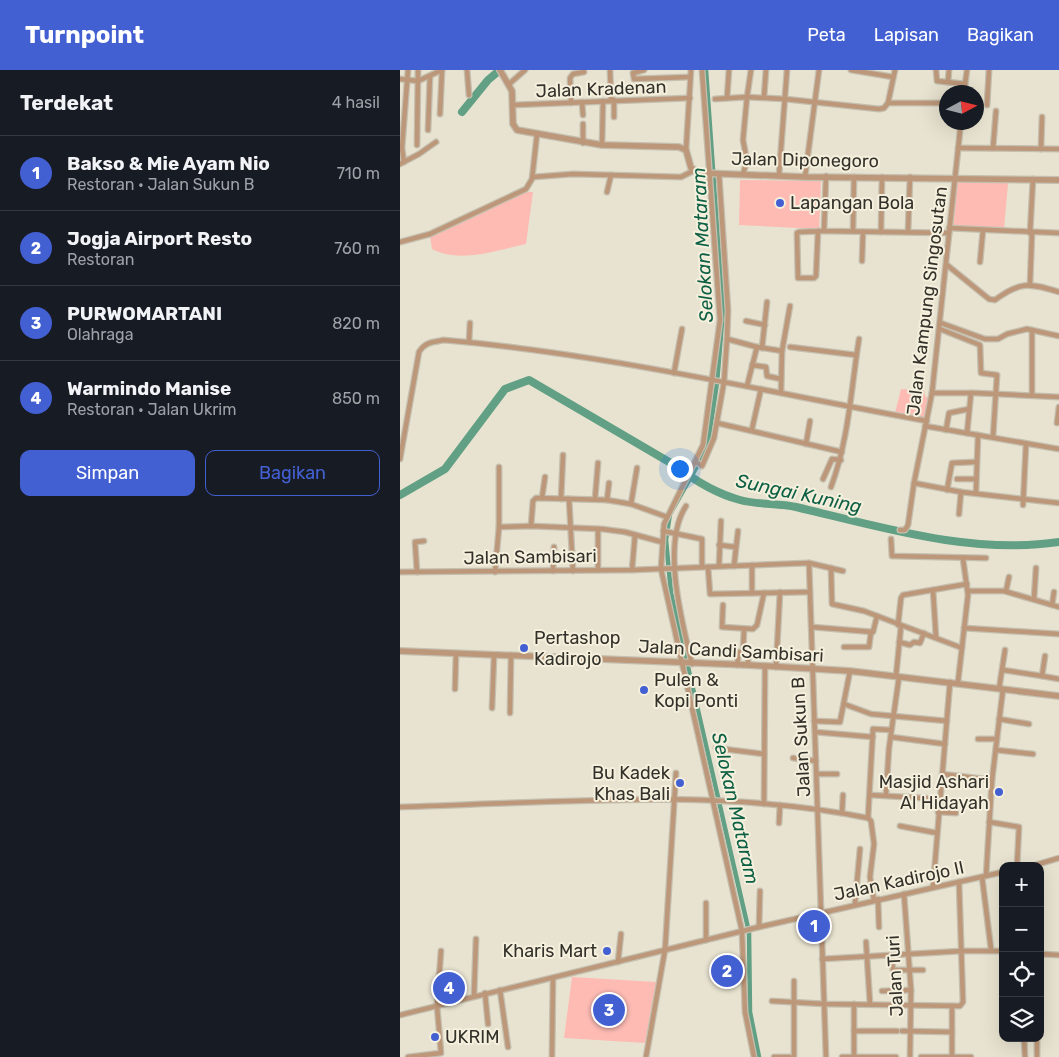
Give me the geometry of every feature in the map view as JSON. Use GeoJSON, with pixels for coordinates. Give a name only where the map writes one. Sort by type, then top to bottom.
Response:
{"type":"FeatureCollection","features":[{"type":"Feature","properties":{"kind":"street"},"geometry":{"type":"LineString","coordinates":[[402,163],[408,70]]}},
{"type":"Feature","properties":{"kind":"street"},"geometry":{"type":"LineString","coordinates":[[417,146],[418,70]]}},
{"type":"Feature","properties":{"kind":"street"},"geometry":{"type":"LineString","coordinates":[[400,79],[418,80],[442,70],[440,114]]}},
{"type":"Feature","properties":{"kind":"street"},"geometry":{"type":"LineString","coordinates":[[467,70],[469,95]]}},
{"type":"Feature","properties":{"kind":"street"},"geometry":{"type":"LineString","coordinates":[[500,70],[509,84],[515,129],[582,143],[678,147],[686,150]]}},
{"type":"Feature","properties":{"kind":"street"},"geometry":{"type":"LineString","coordinates":[[509,84],[525,70]]}},
{"type":"Feature","properties":{"kind":"street"},"geometry":{"type":"LineString","coordinates":[[610,70],[614,117]]}},
{"type":"Feature","properties":{"kind":"street"},"geometry":{"type":"LineString","coordinates":[[644,70],[633,73],[634,79],[690,77]]}},
{"type":"Feature","properties":{"kind":"street"},"geometry":{"type":"LineString","coordinates":[[533,177],[573,174],[680,177],[694,171],[686,150],[691,70]]}},
{"type":"Feature","properties":{"kind":"street"},"geometry":{"type":"LineString","coordinates":[[697,464],[704,463],[713,445],[723,382],[728,310],[702,70]]}},
{"type":"Feature","properties":{"kind":"street"},"geometry":{"type":"LineString","coordinates":[[727,98],[730,70]]}},
{"type":"Feature","properties":{"kind":"street"},"geometry":{"type":"LineString","coordinates":[[743,174],[746,161],[743,140],[751,70]]}},
{"type":"Feature","properties":{"kind":"street"},"geometry":{"type":"LineString","coordinates":[[764,97],[766,70]]}},
{"type":"Feature","properties":{"kind":"street"},"geometry":{"type":"LineString","coordinates":[[779,175],[788,70]]}},
{"type":"Feature","properties":{"kind":"street"},"geometry":{"type":"LineString","coordinates":[[804,177],[816,103],[819,70]]}},
{"type":"Feature","properties":{"kind":"street"},"geometry":{"type":"LineString","coordinates":[[851,70],[893,77]]}},
{"type":"Feature","properties":{"kind":"street"},"geometry":{"type":"LineString","coordinates":[[715,99],[786,98],[879,109],[884,108],[888,104],[895,70]]}},
{"type":"Feature","properties":{"kind":"street"},"geometry":{"type":"LineString","coordinates":[[936,70],[936,80],[965,84],[967,70]]}},
{"type":"Feature","properties":{"kind":"street"},"geometry":{"type":"LineString","coordinates":[[948,82],[949,70]]}},
{"type":"Feature","properties":{"kind":"street"},"geometry":{"type":"LineString","coordinates":[[987,105],[989,70]]}},
{"type":"Feature","properties":{"kind":"street"},"geometry":{"type":"LineString","coordinates":[[571,103],[570,78],[573,74],[584,72]]}},
{"type":"Feature","properties":{"kind":"street"},"geometry":{"type":"LineString","coordinates":[[428,130],[430,76]]}},
{"type":"Feature","properties":{"kind":"street","name":"Jalan Kradenan"},"geometry":{"type":"LineString","coordinates":[[513,105],[571,103],[594,99],[603,101],[670,101],[690,98]]}},
{"type":"Feature","properties":{"kind":"street"},"geometry":{"type":"LineString","coordinates":[[602,145],[603,101]]}},
{"type":"Feature","properties":{"kind":"street"},"geometry":{"type":"LineString","coordinates":[[582,102],[583,115]]}},
{"type":"Feature","properties":{"kind":"street"},"geometry":{"type":"LineString","coordinates":[[888,104],[939,103]]}},
{"type":"Feature","properties":{"kind":"street"},"geometry":{"type":"LineString","coordinates":[[993,148],[996,111]]}},
{"type":"Feature","properties":{"kind":"street"},"geometry":{"type":"LineString","coordinates":[[1041,148],[1042,117]]}},
{"type":"Feature","properties":{"kind":"street"},"geometry":{"type":"LineString","coordinates":[[582,143],[583,124]]}},
{"type":"Feature","properties":{"kind":"street","name":"Jalan Kampung Singosutan"},"geometry":{"type":"LineString","coordinates":[[900,530],[905,530],[908,525],[914,483],[932,393],[941,323],[960,130]]}},
{"type":"Feature","properties":{"kind":"street"},"geometry":{"type":"LineString","coordinates":[[400,242],[430,234],[524,190],[530,184],[533,177],[537,134]]}},
{"type":"Feature","properties":{"kind":"street"},"geometry":{"type":"LineString","coordinates":[[402,163],[436,142]]}},
{"type":"Feature","properties":{"kind":"street"},"geometry":{"type":"LineString","coordinates":[[958,148],[1059,149]]}},
{"type":"Feature","properties":{"kind":"street","name":"Jalan Diponegoro"},"geometry":{"type":"LineString","coordinates":[[694,171],[714,174],[804,177],[1059,180]]}},
{"type":"Feature","properties":{"kind":"street"},"geometry":{"type":"LineString","coordinates":[[714,174],[721,310],[714,380],[703,446],[697,464],[667,517],[662,542],[663,569],[682,663],[744,931],[745,1012],[754,1057]]}},
{"type":"Feature","properties":{"kind":"street"},"geometry":{"type":"LineString","coordinates":[[607,192],[611,175]]}},
{"type":"Feature","properties":{"kind":"street"},"geometry":{"type":"LineString","coordinates":[[824,231],[826,176]]}},
{"type":"Feature","properties":{"kind":"street"},"geometry":{"type":"LineString","coordinates":[[853,232],[854,177]]}},
{"type":"Feature","properties":{"kind":"street"},"geometry":{"type":"LineString","coordinates":[[881,232],[882,177]]}},
{"type":"Feature","properties":{"kind":"street"},"geometry":{"type":"LineString","coordinates":[[908,232],[910,178]]}},
{"type":"Feature","properties":{"kind":"street"},"geometry":{"type":"LineString","coordinates":[[1030,284],[1034,179]]}},
{"type":"Feature","properties":{"kind":"street"},"geometry":{"type":"LineString","coordinates":[[818,231],[816,276],[798,278],[796,276],[797,233],[818,231],[908,232],[949,230],[1059,233]]}},
{"type":"Feature","properties":{"kind":"street"},"geometry":{"type":"LineString","coordinates":[[980,262],[983,230]]}},
{"type":"Feature","properties":{"kind":"street"},"geometry":{"type":"LineString","coordinates":[[862,261],[863,232]]}},
{"type":"Feature","properties":{"kind":"street"},"geometry":{"type":"LineString","coordinates":[[946,265],[982,295],[995,300],[1011,288],[1030,284],[1059,292]]}},
{"type":"Feature","properties":{"kind":"street"},"geometry":{"type":"LineString","coordinates":[[747,386],[752,365],[760,348],[767,302]]}},
{"type":"Feature","properties":{"kind":"street"},"geometry":{"type":"LineString","coordinates":[[780,393],[782,352],[790,306]]}},
{"type":"Feature","properties":{"kind":"street"},"geometry":{"type":"LineString","coordinates":[[746,321],[765,325]]}},
{"type":"Feature","properties":{"kind":"street"},"geometry":{"type":"LineString","coordinates":[[469,342],[470,323]]}},
{"type":"Feature","properties":{"kind":"street"},"geometry":{"type":"LineString","coordinates":[[941,323],[992,340],[1021,330],[1032,330],[1059,336]]}},
{"type":"Feature","properties":{"kind":"street"},"geometry":{"type":"LineString","coordinates":[[940,329],[980,345],[981,373],[998,375],[993,437]]}},
{"type":"Feature","properties":{"kind":"street"},"geometry":{"type":"LineString","coordinates":[[674,373],[682,330]]}},
{"type":"Feature","properties":{"kind":"street"},"geometry":{"type":"LineString","coordinates":[[1032,330],[1032,395]]}},
{"type":"Feature","properties":{"kind":"street"},"geometry":{"type":"LineString","coordinates":[[727,339],[782,352]]}},
{"type":"Feature","properties":{"kind":"street"},"geometry":{"type":"LineString","coordinates":[[832,487],[841,460],[859,339]]}},
{"type":"Feature","properties":{"kind":"street"},"geometry":{"type":"LineString","coordinates":[[400,458],[419,352],[423,345],[429,342],[444,340],[469,342],[674,373],[927,421]]}},
{"type":"Feature","properties":{"kind":"street"},"geometry":{"type":"LineString","coordinates":[[790,346],[856,355]]}},
{"type":"Feature","properties":{"kind":"street"},"geometry":{"type":"LineString","coordinates":[[752,365],[766,367],[767,376],[781,379]]}},
{"type":"Feature","properties":{"kind":"street"},"geometry":{"type":"LineString","coordinates":[[752,429],[761,389]]}},
{"type":"Feature","properties":{"kind":"street"},"geometry":{"type":"LineString","coordinates":[[932,393],[1059,397]]}},
{"type":"Feature","properties":{"kind":"street"},"geometry":{"type":"LineString","coordinates":[[967,433],[971,393]]}},
{"type":"Feature","properties":{"kind":"street"},"geometry":{"type":"LineString","coordinates":[[946,430],[950,412],[969,408]]}},
{"type":"Feature","properties":{"kind":"street"},"geometry":{"type":"LineString","coordinates":[[1057,423],[1059,408]]}},
{"type":"Feature","properties":{"kind":"street"},"geometry":{"type":"LineString","coordinates":[[806,444],[810,421]]}},
{"type":"Feature","properties":{"kind":"street"},"geometry":{"type":"LineString","coordinates":[[717,423],[752,429],[842,452]]}},
{"type":"Feature","properties":{"kind":"street"},"geometry":{"type":"LineString","coordinates":[[925,426],[1059,449]]}},
{"type":"Feature","properties":{"kind":"street"},"geometry":{"type":"LineString","coordinates":[[976,492],[978,435]]}},
{"type":"Feature","properties":{"kind":"street"},"geometry":{"type":"LineString","coordinates":[[1023,505],[1026,444]]}},
{"type":"Feature","properties":{"kind":"street"},"geometry":{"type":"LineString","coordinates":[[561,499],[563,456]]}},
{"type":"Feature","properties":{"kind":"street"},"geometry":{"type":"LineString","coordinates":[[823,480],[832,459],[841,460]]}},
{"type":"Feature","properties":{"kind":"street"},"geometry":{"type":"LineString","coordinates":[[947,490],[952,463],[976,462]]}},
{"type":"Feature","properties":{"kind":"street"},"geometry":{"type":"LineString","coordinates":[[595,499],[598,463]]}},
{"type":"Feature","properties":{"kind":"street"},"geometry":{"type":"LineString","coordinates":[[494,572],[499,527],[499,467]]}},
{"type":"Feature","properties":{"kind":"street"},"geometry":{"type":"LineString","coordinates":[[631,504],[637,468]]}},
{"type":"Feature","properties":{"kind":"street"},"geometry":{"type":"LineString","coordinates":[[542,498],[545,477]]}},
{"type":"Feature","properties":{"kind":"street"},"geometry":{"type":"LineString","coordinates":[[957,480],[976,479]]}},
{"type":"Feature","properties":{"kind":"street"},"geometry":{"type":"LineString","coordinates":[[607,500],[609,483]]}},
{"type":"Feature","properties":{"kind":"street"},"geometry":{"type":"LineString","coordinates":[[914,483],[961,492],[976,492],[1059,503]]}},
{"type":"Feature","properties":{"kind":"street"},"geometry":{"type":"LineString","coordinates":[[959,514],[961,492]]}},
{"type":"Feature","properties":{"kind":"street"},"geometry":{"type":"LineString","coordinates":[[531,526],[533,501],[535,498],[607,500],[631,504],[667,517]]}},
{"type":"Feature","properties":{"kind":"street"},"geometry":{"type":"LineString","coordinates":[[569,499],[573,570]]}},
{"type":"Feature","properties":{"kind":"street"},"geometry":{"type":"LineString","coordinates":[[686,506],[678,517],[673,534],[674,568],[679,607],[691,664]]}},
{"type":"Feature","properties":{"kind":"street"},"geometry":{"type":"LineString","coordinates":[[719,566],[721,521]]}},
{"type":"Feature","properties":{"kind":"street"},"geometry":{"type":"LineString","coordinates":[[499,527],[531,526],[598,529],[662,542]]}},
{"type":"Feature","properties":{"kind":"street"},"geometry":{"type":"LineString","coordinates":[[598,529],[598,570]]}},
{"type":"Feature","properties":{"kind":"street"},"geometry":{"type":"LineString","coordinates":[[734,566],[738,531]]}},
{"type":"Feature","properties":{"kind":"street"},"geometry":{"type":"LineString","coordinates":[[664,532],[702,539],[702,567]]}},
{"type":"Feature","properties":{"kind":"street"},"geometry":{"type":"LineString","coordinates":[[632,570],[635,535]]}},
{"type":"Feature","properties":{"kind":"street"},"geometry":{"type":"LineString","coordinates":[[891,539],[892,556],[986,558]]}},
{"type":"Feature","properties":{"kind":"street"},"geometry":{"type":"LineString","coordinates":[[417,572],[415,542],[424,541]]}},
{"type":"Feature","properties":{"kind":"street"},"geometry":{"type":"LineString","coordinates":[[719,545],[735,547]]}},
{"type":"Feature","properties":{"kind":"street"},"geometry":{"type":"LineString","coordinates":[[553,571],[554,547]]}},
{"type":"Feature","properties":{"kind":"street"},"geometry":{"type":"LineString","coordinates":[[958,682],[968,591],[963,559]]}},
{"type":"Feature","properties":{"kind":"street"},"geometry":{"type":"LineString","coordinates":[[663,569],[809,563],[843,571]]}},
{"type":"Feature","properties":{"kind":"street","name":"Jalan Sukun B"},"geometry":{"type":"LineString","coordinates":[[809,563],[812,627],[811,669],[819,808],[826,1057]]}},
{"type":"Feature","properties":{"kind":"street"},"geometry":{"type":"LineString","coordinates":[[752,565],[752,593]]}},
{"type":"Feature","properties":{"kind":"street"},"geometry":{"type":"LineString","coordinates":[[708,567],[710,594],[810,592]]}},
{"type":"Feature","properties":{"kind":"street"},"geometry":{"type":"LineString","coordinates":[[831,568],[832,604],[877,616],[962,648]]}},
{"type":"Feature","properties":{"kind":"street"},"geometry":{"type":"LineString","coordinates":[[1034,599],[1036,568]]}},
{"type":"Feature","properties":{"kind":"street","name":"Jalan Sambisari"},"geometry":{"type":"LineString","coordinates":[[400,572],[663,569]]}},
{"type":"Feature","properties":{"kind":"street"},"geometry":{"type":"LineString","coordinates":[[1006,592],[1009,577]]}},
{"type":"Feature","properties":{"kind":"street"},"geometry":{"type":"LineString","coordinates":[[886,794],[894,715],[902,596],[967,584]]}},
{"type":"Feature","properties":{"kind":"street"},"geometry":{"type":"LineString","coordinates":[[933,590],[936,637]]}},
{"type":"Feature","properties":{"kind":"street"},"geometry":{"type":"LineString","coordinates":[[968,591],[1006,592],[1059,607]]}},
{"type":"Feature","properties":{"kind":"street"},"geometry":{"type":"LineString","coordinates":[[776,667],[780,592]]}},
{"type":"Feature","properties":{"kind":"street"},"geometry":{"type":"LineString","coordinates":[[1052,605],[1054,592]]}},
{"type":"Feature","properties":{"kind":"street"},"geometry":{"type":"LineString","coordinates":[[723,605],[722,627],[744,630],[756,628],[764,593]]}},
{"type":"Feature","properties":{"kind":"street"},"geometry":{"type":"LineString","coordinates":[[844,647],[868,647],[871,632],[875,630],[877,616]]}},
{"type":"Feature","properties":{"kind":"street"},"geometry":{"type":"LineString","coordinates":[[812,627],[871,632]]}},
{"type":"Feature","properties":{"kind":"street"},"geometry":{"type":"LineString","coordinates":[[964,628],[1059,634]]}},
{"type":"Feature","properties":{"kind":"street"},"geometry":{"type":"LineString","coordinates":[[742,652],[744,630]]}},
{"type":"Feature","properties":{"kind":"street"},"geometry":{"type":"LineString","coordinates":[[899,642],[910,645],[914,642],[920,643],[924,633]]}},
{"type":"Feature","properties":{"kind":"street"},"geometry":{"type":"LineString","coordinates":[[991,949],[984,877],[1005,650]]}},
{"type":"Feature","properties":{"kind":"street","name":"Jalan Candi Sambisari"},"geometry":{"type":"LineString","coordinates":[[400,651],[850,671],[958,682],[1059,696]]}},
{"type":"Feature","properties":{"kind":"street"},"geometry":{"type":"LineString","coordinates":[[737,665],[737,653],[742,652],[748,654],[748,665]]}},
{"type":"Feature","properties":{"kind":"street"},"geometry":{"type":"LineString","coordinates":[[455,690],[456,654]]}},
{"type":"Feature","properties":{"kind":"street"},"geometry":{"type":"LineString","coordinates":[[492,708],[494,656]]}},
{"type":"Feature","properties":{"kind":"street"},"geometry":{"type":"LineString","coordinates":[[1042,676],[1045,656]]}},
{"type":"Feature","properties":{"kind":"street"},"geometry":{"type":"LineString","coordinates":[[510,713],[511,657]]}},
{"type":"Feature","properties":{"kind":"street"},"geometry":{"type":"LineString","coordinates":[[764,804],[766,666]]}},
{"type":"Feature","properties":{"kind":"street"},"geometry":{"type":"LineString","coordinates":[[1003,670],[1059,679]]}},
{"type":"Feature","properties":{"kind":"street"},"geometry":{"type":"LineString","coordinates":[[814,721],[840,722],[850,671]]}},
{"type":"Feature","properties":{"kind":"street"},"geometry":{"type":"LineString","coordinates":[[933,887],[950,682]]}},
{"type":"Feature","properties":{"kind":"street"},"geometry":{"type":"LineString","coordinates":[[844,704],[871,714],[947,721]]}},
{"type":"Feature","properties":{"kind":"street"},"geometry":{"type":"LineString","coordinates":[[999,719],[1029,724]]}},
{"type":"Feature","properties":{"kind":"street"},"geometry":{"type":"LineString","coordinates":[[879,927],[876,900],[870,876],[874,833],[868,818],[873,737],[874,729],[892,730]]}},
{"type":"Feature","properties":{"kind":"street"},"geometry":{"type":"LineString","coordinates":[[815,732],[873,737]]}},
{"type":"Feature","properties":{"kind":"street"},"geometry":{"type":"LineString","coordinates":[[891,737],[945,744]]}},
{"type":"Feature","properties":{"kind":"street"},"geometry":{"type":"LineString","coordinates":[[978,739],[996,740]]}},
{"type":"Feature","properties":{"kind":"street"},"geometry":{"type":"LineString","coordinates":[[716,748],[764,754]]}},
{"type":"Feature","properties":{"kind":"street"},"geometry":{"type":"LineString","coordinates":[[996,750],[1033,754]]}},
{"type":"Feature","properties":{"kind":"street"},"geometry":{"type":"LineString","coordinates":[[793,758],[816,761]]}},
{"type":"Feature","properties":{"kind":"street"},"geometry":{"type":"LineString","coordinates":[[646,1057],[664,950],[676,772]]}},
{"type":"Feature","properties":{"kind":"street"},"geometry":{"type":"LineString","coordinates":[[942,772],[992,780]]}},
{"type":"Feature","properties":{"kind":"street"},"geometry":{"type":"LineString","coordinates":[[817,774],[837,774]]}},
{"type":"Feature","properties":{"kind":"street"},"geometry":{"type":"LineString","coordinates":[[870,795],[886,794],[939,799]]}},
{"type":"Feature","properties":{"kind":"street"},"geometry":{"type":"LineString","coordinates":[[842,813],[843,795]]}},
{"type":"Feature","properties":{"kind":"street"},"geometry":{"type":"LineString","coordinates":[[400,807],[675,800],[819,808],[868,818]]}},
{"type":"Feature","properties":{"kind":"street"},"geometry":{"type":"LineString","coordinates":[[779,823],[780,805]]}},
{"type":"Feature","properties":{"kind":"street"},"geometry":{"type":"LineString","coordinates":[[938,812],[956,813]]}},
{"type":"Feature","properties":{"kind":"street"},"geometry":{"type":"LineString","coordinates":[[989,822],[1019,827],[1017,862]]}},
{"type":"Feature","properties":{"kind":"street"},"geometry":{"type":"LineString","coordinates":[[900,826],[937,833]]}},
{"type":"Feature","properties":{"kind":"street"},"geometry":{"type":"LineString","coordinates":[[855,904],[860,849]]}},
{"type":"Feature","properties":{"kind":"street"},"geometry":{"type":"LineString","coordinates":[[1044,863],[1059,858]]}},
{"type":"Feature","properties":{"kind":"street","name":"Jalan Kadirojo II"},"geometry":{"type":"LineString","coordinates":[[400,1015],[753,928],[999,873]]}},
{"type":"Feature","properties":{"kind":"street"},"geometry":{"type":"LineString","coordinates":[[772,1001],[825,1004],[960,1006],[963,1002],[959,882]]}},
{"type":"Feature","properties":{"kind":"street"},"geometry":{"type":"LineString","coordinates":[[759,927],[760,891]]}},
{"type":"Feature","properties":{"kind":"street","name":"Jalan Turi"},"geometry":{"type":"LineString","coordinates":[[904,894],[911,990],[910,1057]]}},
{"type":"Feature","properties":{"kind":"street"},"geometry":{"type":"LineString","coordinates":[[706,903],[706,940]]}},
{"type":"Feature","properties":{"kind":"street"},"geometry":{"type":"LineString","coordinates":[[618,962],[621,934]]}},
{"type":"Feature","properties":{"kind":"street"},"geometry":{"type":"LineString","coordinates":[[474,996],[476,939]]}},
{"type":"Feature","properties":{"kind":"street"},"geometry":{"type":"LineString","coordinates":[[866,942],[870,1004]]}},
{"type":"Feature","properties":{"kind":"street"},"geometry":{"type":"LineString","coordinates":[[822,959],[868,958],[908,953],[991,949],[999,950]]}},
{"type":"Feature","properties":{"kind":"street"},"geometry":{"type":"LineString","coordinates":[[408,1057],[441,1053],[437,1006],[441,951]]}},
{"type":"Feature","properties":{"kind":"street"},"geometry":{"type":"LineString","coordinates":[[1044,954],[1059,955]]}},
{"type":"Feature","properties":{"kind":"street"},"geometry":{"type":"LineString","coordinates":[[892,955],[893,970],[923,970]]}},
{"type":"Feature","properties":{"kind":"street"},"geometry":{"type":"LineString","coordinates":[[552,1056],[553,978]]}},
{"type":"Feature","properties":{"kind":"street"},"geometry":{"type":"LineString","coordinates":[[774,1057],[792,1057],[794,981]]}},
{"type":"Feature","properties":{"kind":"street"},"geometry":{"type":"LineString","coordinates":[[500,990],[508,1047]]}},
{"type":"Feature","properties":{"kind":"street"},"geometry":{"type":"LineString","coordinates":[[882,991],[911,990]]}},
{"type":"Feature","properties":{"kind":"street"},"geometry":{"type":"LineString","coordinates":[[485,993],[488,1024]]}},
{"type":"Feature","properties":{"kind":"street"},"geometry":{"type":"LineString","coordinates":[[854,1004],[854,1057]]}},
{"type":"Feature","properties":{"kind":"street"},"geometry":{"type":"LineString","coordinates":[[950,1057],[952,1006]]}},
{"type":"Feature","properties":{"kind":"street"},"geometry":{"type":"LineString","coordinates":[[854,1031],[952,1032]]}},
{"type":"Feature","properties":{"kind":"street"},"geometry":{"type":"LineString","coordinates":[[1024,1042],[1025,1057]]}},
{"type":"Feature","properties":{"kind":"street"},"geometry":{"type":"LineString","coordinates":[[1037,1042],[1037,1057]]}},
{"type":"Feature","properties":{"kind":"street"},"geometry":{"type":"LineString","coordinates":[[842,1057],[896,1057]]}},
{"type":"Feature","properties":{"kind":"street"},"geometry":{"type":"LineString","coordinates":[[921,1057],[971,1057]]}},
{"type":"Feature","properties":{"kind":"shaded area","name":"Lapangan Bola"},"geometry":{"type":"Polygon","coordinates":[[[740,180],[821,181],[819,229],[739,225],[740,180]]]}},
{"type":"Feature","properties":{"kind":"shaded area"},"geometry":{"type":"Polygon","coordinates":[[[956,180],[1005,180],[1008,184],[1004,229],[951,226],[956,180]]]}},
{"type":"Feature","properties":{"kind":"shaded area"},"geometry":{"type":"Polygon","coordinates":[[[524,192],[533,192],[526,244],[466,256],[443,253],[432,249],[430,236],[524,192]]]}},
{"type":"Feature","properties":{"kind":"shaded area"},"geometry":{"type":"Polygon","coordinates":[[[901,389],[924,390],[925,396],[928,398],[925,419],[895,413],[901,389]]]}},
{"type":"Feature","properties":{"kind":"shaded area"},"geometry":{"type":"Polygon","coordinates":[[[572,977],[656,982],[645,1043],[564,1038],[572,977]]]}},
{"type":"Feature","properties":{"kind":"waterway"},"geometry":{"type":"LineString","coordinates":[[462,112],[488,80],[500,70]]}},
{"type":"Feature","properties":{"kind":"waterway","name":"Selokan Mataram"},"geometry":{"type":"LineString","coordinates":[[706,70],[723,311],[717,383],[707,449],[670,514],[666,540],[671,593],[749,932],[750,1012],[759,1057]]}},
{"type":"Feature","properties":{"kind":"waterway","name":"Sungai Kuning"},"geometry":{"type":"LineString","coordinates":[[400,495],[445,469],[505,389],[529,380],[676,466],[706,486],[740,500],[796,507],[893,530],[960,542],[993,545],[1059,542]]}},
{"type":"Feature","properties":{"kind":"place","name":"Lapangan Bola"},"geometry":{"type":"Point","coordinates":[780,203]}},
{"type":"Feature","properties":{"kind":"place","name":"Pertashop Kadirojo"},"geometry":{"type":"Point","coordinates":[524,648]}},
{"type":"Feature","properties":{"kind":"place","name":"Pulen & Kopi Ponti"},"geometry":{"type":"Point","coordinates":[644,690]}},
{"type":"Feature","properties":{"kind":"place","name":"Bu Kadek Khas Bali"},"geometry":{"type":"Point","coordinates":[680,783]}},
{"type":"Feature","properties":{"kind":"place","name":"Masjid Ashari Al Hidayah"},"geometry":{"type":"Point","coordinates":[999,792]}},
{"type":"Feature","properties":{"kind":"place","name":"Bakso & Mie Ayam Nio"},"geometry":{"type":"Point","coordinates":[814,926]}},
{"type":"Feature","properties":{"kind":"place","name":"Kharis Mart"},"geometry":{"type":"Point","coordinates":[607,951]}},
{"type":"Feature","properties":{"kind":"place","name":"Jogja Airport Resto"},"geometry":{"type":"Point","coordinates":[727,971]}},
{"type":"Feature","properties":{"kind":"place","name":"Warmindo Manise"},"geometry":{"type":"Point","coordinates":[449,988]}},
{"type":"Feature","properties":{"kind":"place","name":"PURWOMARTANI"},"geometry":{"type":"Point","coordinates":[609,1010]}},
{"type":"Feature","properties":{"kind":"place","name":"UKRIM"},"geometry":{"type":"Point","coordinates":[435,1037]}}]}
